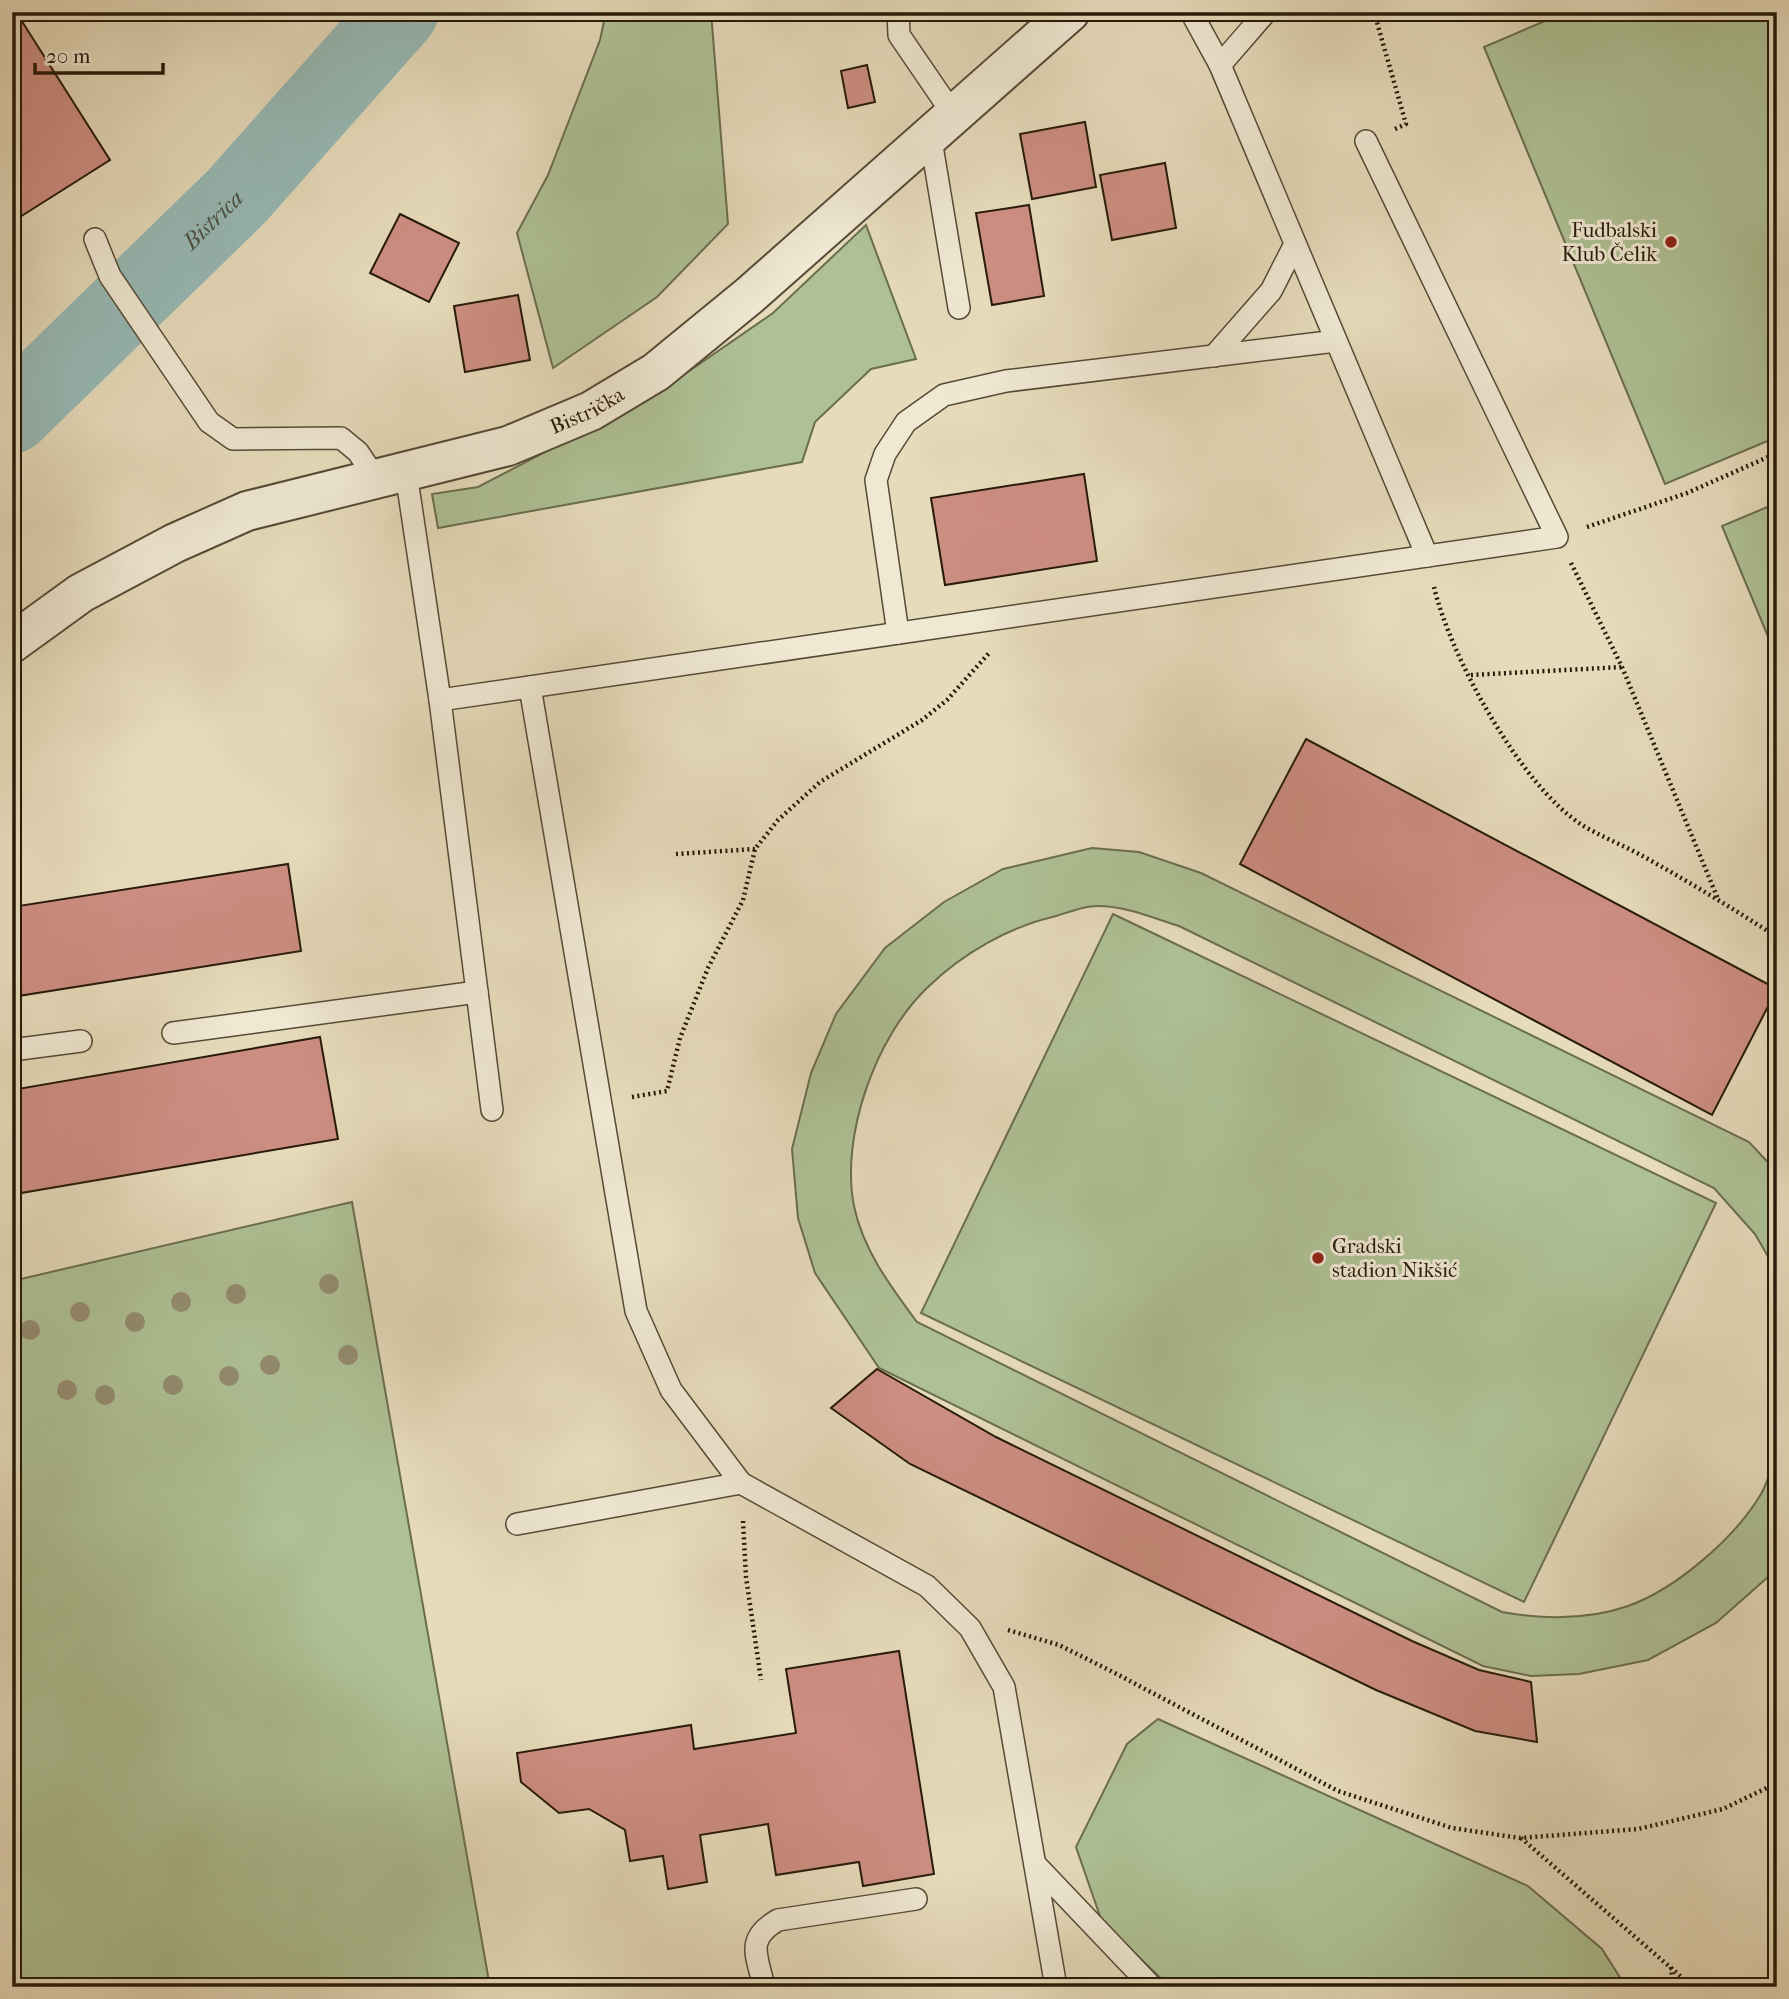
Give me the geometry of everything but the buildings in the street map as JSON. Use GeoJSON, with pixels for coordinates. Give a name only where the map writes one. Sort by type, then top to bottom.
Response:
{"type":"FeatureCollection","features":[{"type":"Feature","properties":{"kind":"street","name":"Bistrička"},"geometry":{"type":"LineString","coordinates":[[12,643],[81,593],[175,543],[247,511],[509,446],[591,411],[656,372],[750,295],[1069,12]]}},
{"type":"Feature","properties":{"kind":"lane"},"geometry":{"type":"LineString","coordinates":[[898,12],[898,35],[942,124],[959,308]]}},
{"type":"Feature","properties":{"kind":"lane"},"geometry":{"type":"LineString","coordinates":[[1191,12],[1220,65],[1427,556]]}},
{"type":"Feature","properties":{"kind":"lane"},"geometry":{"type":"LineString","coordinates":[[1220,65],[1266,12]]}},
{"type":"Feature","properties":{"kind":"lane"},"geometry":{"type":"LineString","coordinates":[[440,701],[1557,537],[1366,141]]}},
{"type":"Feature","properties":{"kind":"lane"},"geometry":{"type":"LineString","coordinates":[[95,239],[110,276],[209,422],[220,433],[233,439],[341,438],[391,476],[440,701],[492,1110]]}},
{"type":"Feature","properties":{"kind":"lane"},"geometry":{"type":"LineString","coordinates":[[1214,356],[1271,291],[1295,244]]}},
{"type":"Feature","properties":{"kind":"lane"},"geometry":{"type":"LineString","coordinates":[[898,633],[876,480],[884,454],[906,422],[944,395],[1006,381],[1336,341]]}},
{"type":"Feature","properties":{"kind":"lane"},"geometry":{"type":"LineString","coordinates":[[530,687],[636,1311],[671,1390],[741,1483],[927,1586],[970,1628],[1004,1687],[1056,1987]]}},
{"type":"Feature","properties":{"kind":"lane"},"geometry":{"type":"LineString","coordinates":[[173,1033],[477,992]]}},
{"type":"Feature","properties":{"kind":"lane"},"geometry":{"type":"LineString","coordinates":[[12,1050],[81,1041]]}},
{"type":"Feature","properties":{"kind":"lane"},"geometry":{"type":"LineString","coordinates":[[517,1524],[741,1483]]}},
{"type":"Feature","properties":{"kind":"lane"},"geometry":{"type":"LineString","coordinates":[[1034,1864],[1152,1987]]}},
{"type":"Feature","properties":{"kind":"lane"},"geometry":{"type":"LineString","coordinates":[[764,1987],[755,1944],[761,1930],[778,1920],[916,1899]]}},
{"type":"Feature","properties":{"kind":"path"},"geometry":{"type":"LineString","coordinates":[[1366,141],[1406,124],[1374,12]]}},
{"type":"Feature","properties":{"kind":"path"},"geometry":{"type":"LineString","coordinates":[[1718,899],[1622,667],[1557,537],[1687,492],[1777,453]]}},
{"type":"Feature","properties":{"kind":"path"},"geometry":{"type":"LineString","coordinates":[[1427,556],[1442,619],[1504,736],[1531,776],[1551,798],[1580,824],[1718,899],[1777,937]]}},
{"type":"Feature","properties":{"kind":"path"},"geometry":{"type":"LineString","coordinates":[[600,1104],[667,1091],[680,1038],[698,992],[743,900],[755,849],[778,820],[820,782],[922,720],[947,700],[1025,614]]}},
{"type":"Feature","properties":{"kind":"path"},"geometry":{"type":"LineString","coordinates":[[1471,675],[1622,667]]}},
{"type":"Feature","properties":{"kind":"path"},"geometry":{"type":"LineString","coordinates":[[676,854],[755,849]]}},
{"type":"Feature","properties":{"kind":"path"},"geometry":{"type":"LineString","coordinates":[[741,1483],[746,1577],[761,1680]]}},
{"type":"Feature","properties":{"kind":"path"},"geometry":{"type":"LineString","coordinates":[[970,1628],[1012,1631],[1059,1645],[1338,1791],[1452,1828],[1520,1838],[1638,1829],[1723,1809],[1777,1783]]}},
{"type":"Feature","properties":{"kind":"path"},"geometry":{"type":"LineString","coordinates":[[1520,1838],[1693,1987]]}},
{"type":"Feature","properties":{"kind":"path"},"geometry":{"type":"LineString","coordinates":[[1671,1966],[1673,1987]]}},
{"type":"Feature","properties":{"kind":"green space"},"geometry":{"type":"Polygon","coordinates":[[[606,12],[711,12],[728,224],[657,297],[553,368],[517,233],[548,175],[600,40],[606,12]]]}},
{"type":"Feature","properties":{"kind":"green space","name":"Fudbalski Klub Čelik"},"geometry":{"type":"Polygon","coordinates":[[[1566,12],[1777,12],[1777,437],[1665,484],[1484,47],[1566,12]]]}},
{"type":"Feature","properties":{"kind":"green space"},"geometry":{"type":"Polygon","coordinates":[[[866,225],[916,359],[871,369],[815,422],[802,462],[438,528],[432,494],[478,487],[656,394],[773,313],[866,225]]]}},
{"type":"Feature","properties":{"kind":"green space"},"geometry":{"type":"Polygon","coordinates":[[[1777,503],[1777,658],[1722,526],[1777,503]]]}},
{"type":"Feature","properties":{"kind":"green space"},"geometry":{"type":"Polygon","coordinates":[[[1092,848],[1139,852],[1201,873],[1749,1142],[1777,1172],[1777,1272],[1755,1234],[1714,1188],[1179,926],[1129,910],[1092,906],[1021,927],[971,952],[928,987],[909,1008],[878,1059],[866,1089],[852,1149],[854,1206],[871,1253],[917,1322],[1502,1612],[1549,1617],[1597,1614],[1628,1606],[1665,1588],[1703,1560],[1750,1511],[1766,1484],[1777,1449],[1777,1569],[1716,1623],[1648,1660],[1579,1674],[1531,1676],[1483,1666],[879,1368],[815,1273],[798,1218],[792,1149],[811,1073],[836,1014],[885,948],[944,902],[1003,869],[1092,848]]]}},
{"type":"Feature","properties":{"kind":"green space","name":"Gradski stadion Nikšić"},"geometry":{"type":"Polygon","coordinates":[[[1113,914],[1716,1203],[1524,1602],[921,1313],[1113,914]]]}},
{"type":"Feature","properties":{"kind":"green space"},"geometry":{"type":"Polygon","coordinates":[[[352,1202],[490,1987],[12,1987],[12,1281],[352,1202]]]}},
{"type":"Feature","properties":{"kind":"green space"},"geometry":{"type":"Polygon","coordinates":[[[1158,1719],[1528,1886],[1602,1949],[1626,1987],[1170,1987],[1102,1922],[1076,1847],[1127,1744],[1158,1719]]]}},
{"type":"Feature","properties":{"kind":"waterway","name":"Bistrica"},"geometry":{"type":"LineString","coordinates":[[12,415],[237,196],[400,12]]}},
{"type":"Feature","properties":{"kind":"place","name":"Fudbalski Klub Čelik"},"geometry":{"type":"Point","coordinates":[1671,242]}},
{"type":"Feature","properties":{"kind":"place","name":"Gradski stadion Nikšić"},"geometry":{"type":"Point","coordinates":[1318,1258]}}]}
